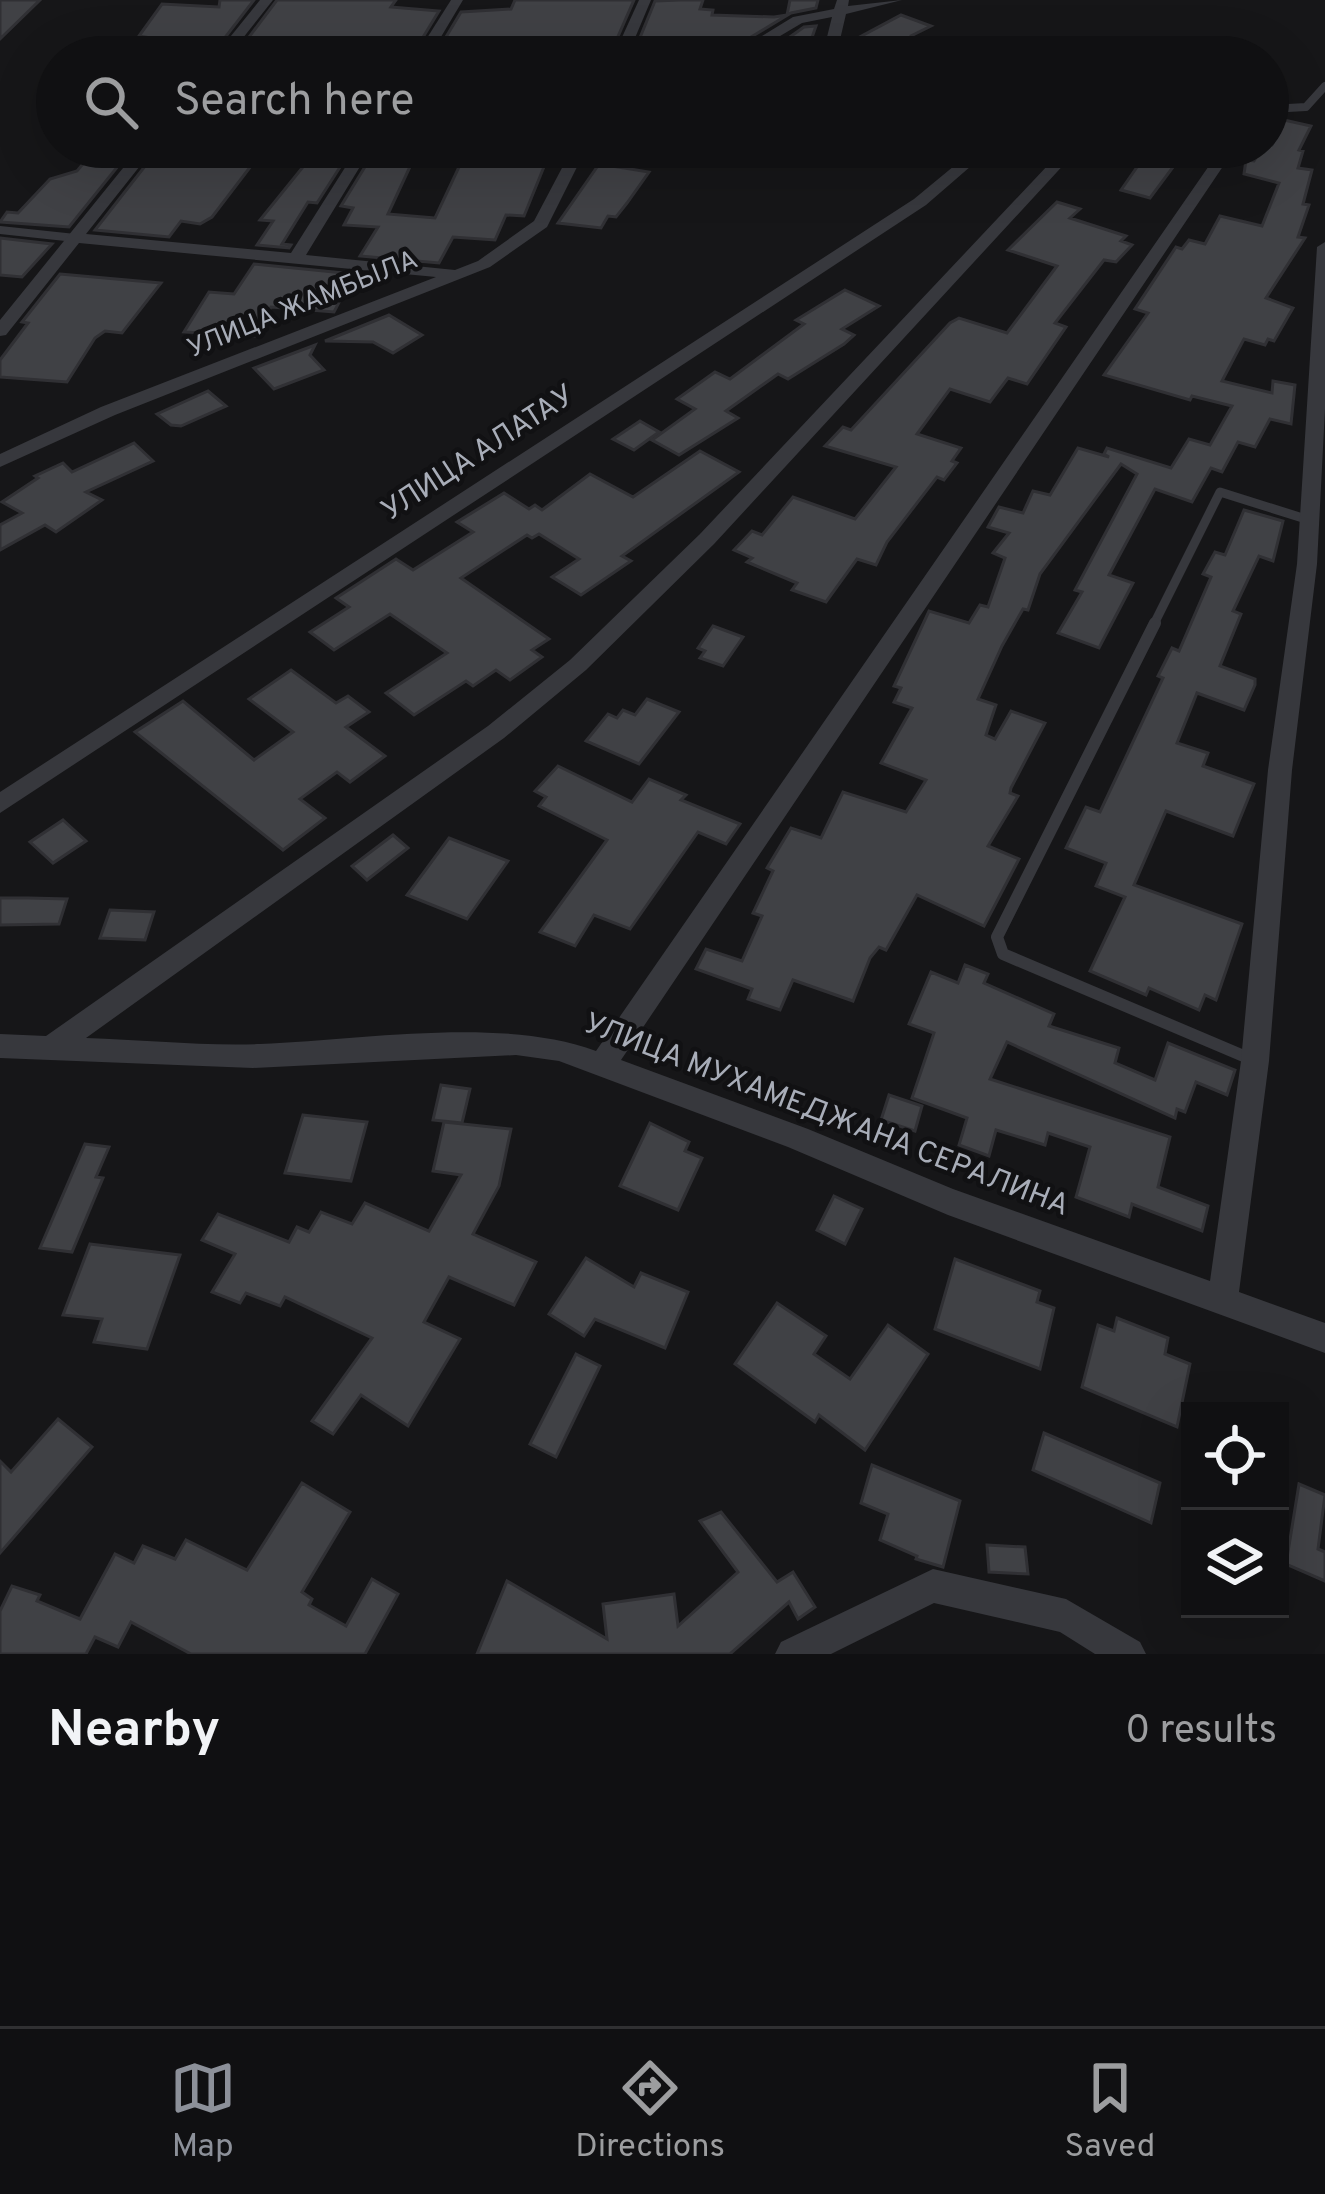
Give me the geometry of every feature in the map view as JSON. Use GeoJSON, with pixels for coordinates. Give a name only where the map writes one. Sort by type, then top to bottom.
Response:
{"type":"FeatureCollection","features":[{"type":"Feature","properties":{"kind":"street"},"geometry":{"type":"LineString","coordinates":[[238,36],[267,0]]}},
{"type":"Feature","properties":{"kind":"street"},"geometry":{"type":"LineString","coordinates":[[435,36],[457,0]]}},
{"type":"Feature","properties":{"kind":"street"},"geometry":{"type":"LineString","coordinates":[[629,36],[645,0]]}},
{"type":"Feature","properties":{"kind":"street"},"geometry":{"type":"LineString","coordinates":[[771,36],[798,20],[842,5],[896,0]]}},
{"type":"Feature","properties":{"kind":"street"},"geometry":{"type":"LineString","coordinates":[[834,36],[842,5]]}},
{"type":"Feature","properties":{"kind":"street"},"geometry":{"type":"LineString","coordinates":[[0,331],[131,168]]}},
{"type":"Feature","properties":{"kind":"street"},"geometry":{"type":"LineString","coordinates":[[296,258],[352,168]]}},
{"type":"Feature","properties":{"kind":"street","name":"УЛИЦА ЖАМБЫЛА"},"geometry":{"type":"LineString","coordinates":[[0,461],[108,411],[484,264],[541,224],[569,168]]}},
{"type":"Feature","properties":{"kind":"street","name":"УЛИЦА АЛАТАУ"},"geometry":{"type":"LineString","coordinates":[[0,804],[920,202],[961,168]]}},
{"type":"Feature","properties":{"kind":"street"},"geometry":{"type":"LineString","coordinates":[[49,1049],[496,732],[578,665],[707,539],[1053,168]]}},
{"type":"Feature","properties":{"kind":"street"},"geometry":{"type":"LineString","coordinates":[[604,1062],[1214,168]]}},
{"type":"Feature","properties":{"kind":"street"},"geometry":{"type":"LineString","coordinates":[[75,238],[454,273]]}},
{"type":"Feature","properties":{"kind":"street"},"geometry":{"type":"LineString","coordinates":[[1223,1300],[1255,1061],[1280,770],[1317,522],[1325,247]]}},
{"type":"Feature","properties":{"kind":"street","name":"УЛИЦА МУХАМЕДЖАНА СЕРАЛИНА"},"geometry":{"type":"LineString","coordinates":[[0,1046],[254,1056],[517,1043],[604,1062],[948,1201],[1325,1338]]}},
{"type":"Feature","properties":{"kind":"street"},"geometry":{"type":"LineString","coordinates":[[793,1654],[933,1586],[1066,1616],[1128,1654]]}},
{"type":"Feature","properties":{"kind":"lane"},"geometry":{"type":"LineString","coordinates":[[1289,108],[1306,107],[1325,86]]}},
{"type":"Feature","properties":{"kind":"lane"},"geometry":{"type":"LineString","coordinates":[[0,230],[75,238]]}},
{"type":"Feature","properties":{"kind":"lane"},"geometry":{"type":"LineString","coordinates":[[1255,1061],[1003,954],[997,937],[1220,492],[1317,522]]}},
{"type":"Feature","properties":{"kind":"building"},"geometry":{"type":"Polygon","coordinates":[[[0,0],[40,0],[0,39],[0,0]]]}},
{"type":"Feature","properties":{"kind":"building"},"geometry":{"type":"Polygon","coordinates":[[[220,0],[254,0],[226,36],[139,36],[162,4],[219,7],[220,0]]]}},
{"type":"Feature","properties":{"kind":"building"},"geometry":{"type":"Polygon","coordinates":[[[277,0],[396,0],[391,7],[439,11],[424,36],[250,36],[277,0]]]}},
{"type":"Feature","properties":{"kind":"building"},"geometry":{"type":"Polygon","coordinates":[[[515,0],[634,0],[618,36],[447,36],[461,12],[511,9],[515,0]]]}},
{"type":"Feature","properties":{"kind":"building"},"geometry":{"type":"Polygon","coordinates":[[[703,0],[700,9],[713,10],[712,15],[774,17],[787,15],[790,0],[818,0],[816,8],[791,13],[753,36],[641,36],[655,1],[703,0]]]}},
{"type":"Feature","properties":{"kind":"building"},"geometry":{"type":"Polygon","coordinates":[[[901,15],[931,26],[911,36],[862,36],[901,15]]]}},
{"type":"Feature","properties":{"kind":"building"},"geometry":{"type":"Polygon","coordinates":[[[816,26],[813,36],[791,36],[816,26]]]}},
{"type":"Feature","properties":{"kind":"building"},"geometry":{"type":"Polygon","coordinates":[[[1289,121],[1311,126],[1299,150],[1303,151],[1298,168],[1312,170],[1303,204],[1309,205],[1298,237],[1305,238],[1266,298],[1293,308],[1274,341],[1268,339],[1265,345],[1244,339],[1222,381],[1272,393],[1273,381],[1295,385],[1291,424],[1270,419],[1255,447],[1238,442],[1222,472],[1211,468],[1192,502],[1155,489],[1109,575],[1133,583],[1099,648],[1058,633],[1082,592],[1075,590],[1137,474],[1121,464],[1040,574],[1028,610],[1023,609],[1002,646],[978,699],[996,705],[986,735],[995,739],[1011,711],[1045,723],[1011,788],[1010,793],[1018,796],[988,846],[1019,859],[984,926],[917,895],[886,950],[879,947],[870,958],[853,1001],[793,980],[780,1010],[748,999],[752,989],[696,969],[706,949],[742,961],[762,916],[753,913],[773,871],[767,868],[791,828],[821,838],[843,792],[906,812],[926,780],[881,763],[912,708],[894,702],[901,688],[894,686],[929,611],[969,623],[980,605],[988,607],[1005,558],[993,553],[1009,533],[988,527],[999,507],[1023,513],[1033,491],[1050,495],[1078,448],[1109,457],[1104,454],[1107,448],[1171,468],[1189,439],[1210,445],[1232,406],[1192,396],[1190,400],[1104,375],[1148,313],[1135,309],[1176,247],[1182,249],[1189,240],[1205,244],[1220,216],[1262,226],[1279,183],[1244,174],[1245,168],[1289,168],[1289,121]]]}},
{"type":"Feature","properties":{"kind":"building"},"geometry":{"type":"Polygon","coordinates":[[[117,168],[69,227],[0,222],[7,212],[18,213],[50,179],[117,168]]]}},
{"type":"Feature","properties":{"kind":"building"},"geometry":{"type":"Polygon","coordinates":[[[143,168],[249,168],[212,217],[200,224],[181,221],[169,237],[95,230],[143,168]]]}},
{"type":"Feature","properties":{"kind":"building"},"geometry":{"type":"Polygon","coordinates":[[[302,168],[339,168],[317,203],[308,202],[282,244],[291,245],[289,248],[257,245],[273,221],[260,220],[302,168]]]}},
{"type":"Feature","properties":{"kind":"building"},"geometry":{"type":"Polygon","coordinates":[[[364,168],[409,168],[388,214],[435,218],[458,168],[543,168],[524,216],[506,215],[495,240],[453,237],[439,263],[360,256],[378,227],[344,225],[353,208],[341,206],[364,168]]]}},
{"type":"Feature","properties":{"kind":"building"},"geometry":{"type":"Polygon","coordinates":[[[596,168],[649,172],[616,217],[608,216],[601,228],[558,223],[596,168]]]}},
{"type":"Feature","properties":{"kind":"building"},"geometry":{"type":"Polygon","coordinates":[[[1136,168],[1172,168],[1150,198],[1121,190],[1136,168]]]}},
{"type":"Feature","properties":{"kind":"building"},"geometry":{"type":"Polygon","coordinates":[[[1057,202],[1080,209],[1070,218],[1126,236],[1121,241],[1132,245],[1116,262],[1104,260],[1055,323],[1066,327],[1027,384],[1008,378],[990,402],[950,389],[917,434],[961,448],[952,461],[957,463],[944,480],[937,477],[887,542],[876,565],[857,559],[826,602],[792,590],[797,583],[747,562],[752,558],[734,550],[752,531],[762,535],[793,497],[855,519],[896,467],[825,446],[843,427],[851,430],[950,323],[959,318],[1007,333],[1057,266],[1008,250],[1057,202]]]}},
{"type":"Feature","properties":{"kind":"building"},"geometry":{"type":"Polygon","coordinates":[[[0,238],[52,244],[22,277],[0,275],[0,238]]]}},
{"type":"Feature","properties":{"kind":"building"},"geometry":{"type":"Polygon","coordinates":[[[254,264],[354,274],[334,312],[271,307],[255,336],[184,332],[209,292],[234,294],[254,264]]]}},
{"type":"Feature","properties":{"kind":"building"},"geometry":{"type":"Polygon","coordinates":[[[60,274],[161,283],[122,333],[105,331],[95,338],[67,382],[0,377],[0,360],[28,323],[22,322],[60,274]]]}},
{"type":"Feature","properties":{"kind":"building"},"geometry":{"type":"Polygon","coordinates":[[[845,290],[879,306],[842,329],[854,335],[844,344],[788,379],[778,374],[726,411],[738,418],[679,455],[652,440],[695,409],[677,399],[715,372],[730,379],[804,324],[796,320],[845,290]]]}},
{"type":"Feature","properties":{"kind":"building"},"geometry":{"type":"Polygon","coordinates":[[[389,315],[422,335],[393,353],[373,342],[325,341],[389,315]]]}},
{"type":"Feature","properties":{"kind":"building"},"geometry":{"type":"Polygon","coordinates":[[[315,345],[310,355],[324,370],[274,389],[254,368],[315,345]]]}},
{"type":"Feature","properties":{"kind":"building"},"geometry":{"type":"Polygon","coordinates":[[[208,391],[226,406],[181,426],[157,414],[208,391]]]}},
{"type":"Feature","properties":{"kind":"building"},"geometry":{"type":"Polygon","coordinates":[[[640,421],[659,432],[634,450],[613,439],[640,421]]]}},
{"type":"Feature","properties":{"kind":"building"},"geometry":{"type":"Polygon","coordinates":[[[134,443],[153,461],[86,492],[102,500],[56,532],[45,525],[0,550],[0,525],[22,513],[2,502],[38,478],[35,476],[63,463],[72,472],[134,443]]]}},
{"type":"Feature","properties":{"kind":"building"},"geometry":{"type":"Polygon","coordinates":[[[700,451],[739,472],[622,556],[631,561],[581,595],[552,577],[579,559],[539,534],[527,535],[461,578],[549,639],[532,650],[542,657],[510,680],[496,670],[473,686],[466,681],[414,715],[386,693],[447,653],[390,614],[334,650],[310,632],[349,607],[336,598],[396,559],[413,570],[473,532],[457,522],[504,493],[529,509],[535,505],[542,510],[590,474],[633,497],[700,451]]]}},
{"type":"Feature","properties":{"kind":"building"},"geometry":{"type":"Polygon","coordinates":[[[1244,510],[1283,521],[1273,561],[1259,556],[1233,611],[1241,614],[1220,666],[1255,679],[1255,685],[1244,710],[1197,693],[1177,743],[1208,753],[1203,766],[1254,784],[1233,836],[1166,811],[1134,885],[1242,924],[1216,1000],[1205,995],[1199,1010],[1149,988],[1146,995],[1090,971],[1125,897],[1096,886],[1106,863],[1066,848],[1086,807],[1100,812],[1163,678],[1158,676],[1172,648],[1179,651],[1211,577],[1203,574],[1215,552],[1225,555],[1244,510]]]}},
{"type":"Feature","properties":{"kind":"building"},"geometry":{"type":"Polygon","coordinates":[[[713,626],[743,637],[723,666],[700,658],[705,651],[698,648],[713,626]]]}},
{"type":"Feature","properties":{"kind":"building"},"geometry":{"type":"Polygon","coordinates":[[[291,670],[336,703],[348,696],[369,712],[346,727],[385,756],[350,782],[337,772],[300,799],[325,818],[283,850],[135,732],[183,701],[254,760],[293,732],[249,699],[291,670]]]}},
{"type":"Feature","properties":{"kind":"building"},"geometry":{"type":"Polygon","coordinates":[[[647,699],[679,712],[639,764],[586,741],[608,714],[617,718],[623,710],[635,715],[647,699]]]}},
{"type":"Feature","properties":{"kind":"building"},"geometry":{"type":"Polygon","coordinates":[[[558,766],[632,802],[649,779],[686,795],[681,800],[740,824],[726,844],[698,832],[630,929],[594,915],[575,946],[540,932],[607,840],[539,806],[546,797],[535,791],[558,766]]]}},
{"type":"Feature","properties":{"kind":"building"},"geometry":{"type":"Polygon","coordinates":[[[63,820],[86,841],[53,863],[30,842],[63,820]]]}},
{"type":"Feature","properties":{"kind":"building"},"geometry":{"type":"Polygon","coordinates":[[[393,835],[408,848],[367,880],[352,866],[393,835]]]}},
{"type":"Feature","properties":{"kind":"building"},"geometry":{"type":"Polygon","coordinates":[[[449,838],[508,861],[467,919],[407,895],[449,838]]]}},
{"type":"Feature","properties":{"kind":"building"},"geometry":{"type":"Polygon","coordinates":[[[0,898],[67,899],[59,924],[0,925],[0,898]]]}},
{"type":"Feature","properties":{"kind":"building"},"geometry":{"type":"Polygon","coordinates":[[[110,910],[154,912],[145,940],[100,938],[110,910]]]}},
{"type":"Feature","properties":{"kind":"building"},"geometry":{"type":"Polygon","coordinates":[[[965,965],[988,974],[984,983],[1054,1014],[1049,1026],[1119,1048],[1115,1063],[1155,1080],[1168,1043],[1235,1070],[1227,1095],[1196,1082],[1185,1112],[1177,1109],[1175,1118],[1007,1042],[990,1079],[1170,1137],[1158,1187],[1208,1206],[1202,1231],[1132,1204],[1129,1217],[1076,1197],[1090,1147],[1048,1133],[1045,1145],[996,1130],[989,1156],[959,1145],[967,1118],[912,1098],[934,1033],[909,1024],[931,972],[958,983],[965,965]]]}},
{"type":"Feature","properties":{"kind":"building"},"geometry":{"type":"Polygon","coordinates":[[[441,1085],[470,1089],[462,1123],[433,1120],[441,1085]]]}},
{"type":"Feature","properties":{"kind":"building"},"geometry":{"type":"Polygon","coordinates":[[[889,1095],[922,1106],[915,1131],[881,1120],[889,1095]]]}},
{"type":"Feature","properties":{"kind":"building"},"geometry":{"type":"Polygon","coordinates":[[[303,1115],[367,1122],[351,1181],[285,1173],[303,1115]]]}},
{"type":"Feature","properties":{"kind":"building"},"geometry":{"type":"Polygon","coordinates":[[[444,1122],[511,1129],[499,1186],[473,1234],[536,1262],[514,1305],[449,1277],[424,1322],[460,1339],[408,1426],[361,1395],[333,1434],[312,1421],[372,1338],[285,1297],[280,1306],[246,1293],[240,1303],[212,1292],[235,1254],[202,1240],[218,1214],[289,1242],[297,1227],[309,1232],[321,1212],[352,1224],[365,1203],[429,1231],[461,1175],[433,1171],[444,1122]]]}},
{"type":"Feature","properties":{"kind":"building"},"geometry":{"type":"Polygon","coordinates":[[[650,1123],[689,1142],[685,1151],[702,1158],[678,1210],[620,1186],[650,1123]]]}},
{"type":"Feature","properties":{"kind":"building"},"geometry":{"type":"Polygon","coordinates":[[[85,1144],[109,1147],[96,1177],[103,1178],[72,1252],[40,1248],[85,1144]]]}},
{"type":"Feature","properties":{"kind":"building"},"geometry":{"type":"Polygon","coordinates":[[[834,1196],[862,1209],[845,1244],[817,1230],[834,1196]]]}},
{"type":"Feature","properties":{"kind":"building"},"geometry":{"type":"Polygon","coordinates":[[[90,1244],[180,1255],[147,1349],[94,1342],[102,1319],[63,1315],[90,1244]]]}},
{"type":"Feature","properties":{"kind":"building"},"geometry":{"type":"Polygon","coordinates":[[[586,1258],[634,1287],[641,1273],[688,1292],[665,1348],[595,1319],[584,1336],[549,1314],[586,1258]]]}},
{"type":"Feature","properties":{"kind":"building"},"geometry":{"type":"Polygon","coordinates":[[[955,1259],[1040,1291],[1037,1302],[1054,1308],[1040,1369],[935,1329],[955,1259]]]}},
{"type":"Feature","properties":{"kind":"building"},"geometry":{"type":"Polygon","coordinates":[[[777,1303],[826,1336],[814,1354],[850,1379],[888,1325],[928,1354],[865,1450],[819,1415],[815,1422],[735,1364],[777,1303]]]}},
{"type":"Feature","properties":{"kind":"building"},"geometry":{"type":"Polygon","coordinates":[[[1117,1318],[1168,1338],[1165,1354],[1190,1364],[1177,1427],[1082,1387],[1098,1325],[1114,1331],[1117,1318]]]}},
{"type":"Feature","properties":{"kind":"building"},"geometry":{"type":"Polygon","coordinates":[[[576,1354],[600,1366],[556,1457],[530,1444],[576,1354]]]}},
{"type":"Feature","properties":{"kind":"building"},"geometry":{"type":"Polygon","coordinates":[[[58,1419],[92,1447],[0,1553],[0,1461],[11,1472],[58,1419]]]}},
{"type":"Feature","properties":{"kind":"building"},"geometry":{"type":"Polygon","coordinates":[[[1044,1433],[1160,1483],[1151,1523],[1033,1470],[1044,1433]]]}},
{"type":"Feature","properties":{"kind":"building"},"geometry":{"type":"Polygon","coordinates":[[[872,1465],[960,1501],[943,1567],[880,1540],[888,1514],[861,1503],[872,1465]]]}},
{"type":"Feature","properties":{"kind":"building"},"geometry":{"type":"Polygon","coordinates":[[[302,1483],[350,1512],[302,1592],[312,1599],[309,1605],[346,1626],[372,1579],[398,1594],[365,1654],[191,1654],[131,1622],[118,1647],[95,1637],[86,1654],[0,1654],[0,1611],[12,1586],[40,1595],[37,1601],[80,1619],[115,1554],[134,1563],[143,1546],[175,1559],[186,1540],[247,1570],[302,1483]]]}},
{"type":"Feature","properties":{"kind":"building"},"geometry":{"type":"Polygon","coordinates":[[[1299,1484],[1325,1495],[1318,1549],[1325,1552],[1325,1581],[1289,1565],[1299,1484]]]}},
{"type":"Feature","properties":{"kind":"building"},"geometry":{"type":"Polygon","coordinates":[[[721,1512],[777,1582],[793,1572],[815,1607],[798,1619],[789,1602],[730,1654],[477,1654],[507,1581],[607,1639],[603,1604],[674,1594],[678,1626],[738,1572],[700,1521],[721,1512]]]}},
{"type":"Feature","properties":{"kind":"building"},"geometry":{"type":"Polygon","coordinates":[[[987,1545],[1025,1547],[1028,1574],[989,1572],[987,1545]]]}}]}
